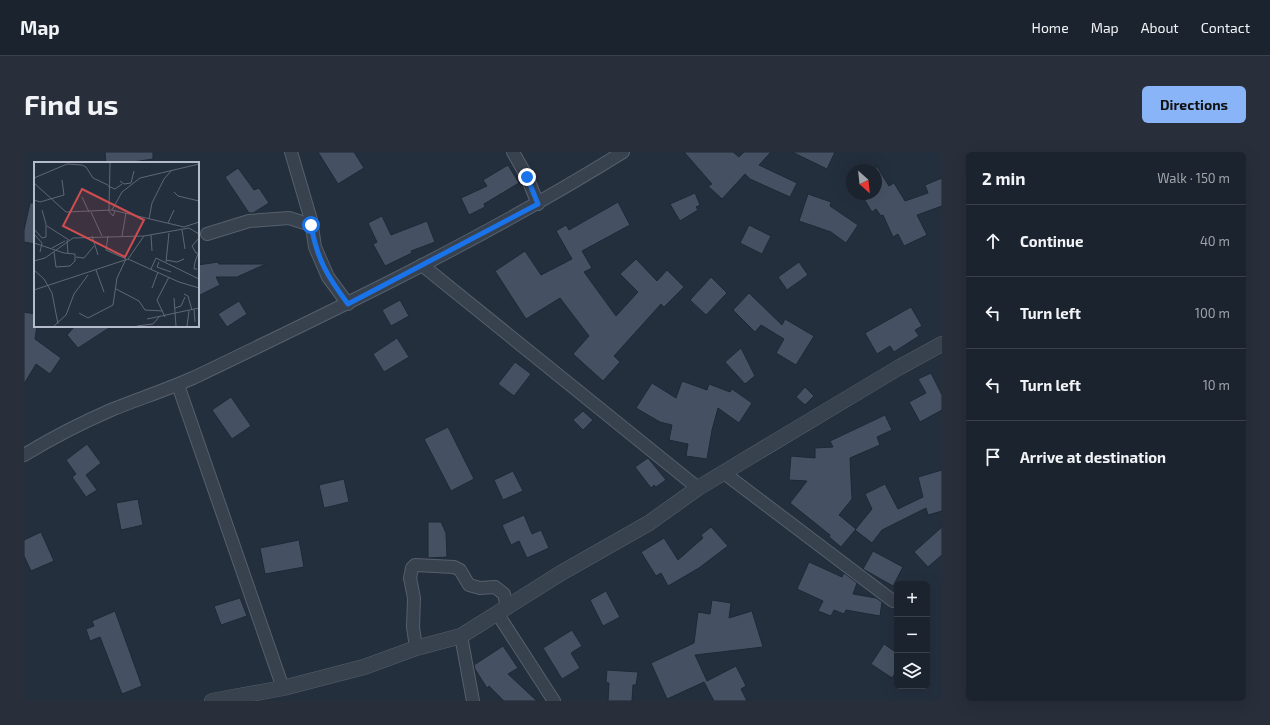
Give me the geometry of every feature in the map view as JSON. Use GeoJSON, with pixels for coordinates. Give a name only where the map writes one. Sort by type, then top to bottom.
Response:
{"type":"FeatureCollection","features":[{"type":"Feature","properties":{"kind":"street"},"geometry":{"type":"LineString","coordinates":[[291,152],[311,225],[315,247],[328,276],[348,304]]}},
{"type":"Feature","properties":{"kind":"street"},"geometry":{"type":"LineString","coordinates":[[513,152],[527,177],[538,204]]}},
{"type":"Feature","properties":{"kind":"street"},"geometry":{"type":"LineString","coordinates":[[24,455],[50,438],[111,410],[178,385],[348,304],[538,204],[623,152]]}},
{"type":"Feature","properties":{"kind":"street"},"geometry":{"type":"LineString","coordinates":[[207,234],[249,221],[289,218],[311,225]]}},
{"type":"Feature","properties":{"kind":"street"},"geometry":{"type":"LineString","coordinates":[[422,264],[698,488]]}},
{"type":"Feature","properties":{"kind":"street"},"geometry":{"type":"LineString","coordinates":[[212,701],[283,688],[364,667],[416,648],[461,636],[649,523],[698,488],[724,472],[898,368],[942,344]]}},
{"type":"Feature","properties":{"kind":"street"},"geometry":{"type":"LineString","coordinates":[[178,385],[283,688]]}},
{"type":"Feature","properties":{"kind":"street"},"geometry":{"type":"LineString","coordinates":[[724,472],[893,601]]}},
{"type":"Feature","properties":{"kind":"street"},"geometry":{"type":"LineString","coordinates":[[416,648],[413,627],[414,598],[410,578],[412,568],[415,565],[454,567],[460,570],[469,585],[480,588],[495,587],[504,594],[502,610],[554,701]]}},
{"type":"Feature","properties":{"kind":"street"},"geometry":{"type":"LineString","coordinates":[[461,636],[473,701]]}},
{"type":"Feature","properties":{"kind":"building"},"geometry":{"type":"Polygon","coordinates":[[[105,152],[153,152],[153,159],[133,162],[106,162],[105,152]]]}},
{"type":"Feature","properties":{"kind":"building"},"geometry":{"type":"Polygon","coordinates":[[[318,152],[354,152],[364,168],[338,184],[318,152]]]}},
{"type":"Feature","properties":{"kind":"building"},"geometry":{"type":"Polygon","coordinates":[[[684,152],[733,152],[739,157],[744,152],[771,152],[759,165],[797,183],[790,197],[750,179],[745,174],[722,199],[708,186],[712,184],[684,152]]]}},
{"type":"Feature","properties":{"kind":"building"},"geometry":{"type":"Polygon","coordinates":[[[792,152],[835,152],[827,169],[792,152]]]}},
{"type":"Feature","properties":{"kind":"building"},"geometry":{"type":"Polygon","coordinates":[[[508,165],[519,183],[484,204],[485,207],[469,215],[461,198],[487,186],[483,180],[508,165]]]}},
{"type":"Feature","properties":{"kind":"building"},"geometry":{"type":"Polygon","coordinates":[[[238,168],[254,190],[259,188],[269,203],[253,213],[249,213],[225,177],[238,168]]]}},
{"type":"Feature","properties":{"kind":"building"},"geometry":{"type":"Polygon","coordinates":[[[882,175],[889,186],[894,183],[905,201],[928,193],[925,185],[942,178],[942,206],[917,215],[927,235],[904,246],[898,234],[893,237],[883,215],[881,216],[876,209],[872,212],[865,200],[882,200],[882,175]]]}},
{"type":"Feature","properties":{"kind":"building"},"geometry":{"type":"Polygon","coordinates":[[[695,193],[700,205],[696,207],[698,210],[680,221],[670,204],[695,193]]]}},
{"type":"Feature","properties":{"kind":"building"},"geometry":{"type":"Polygon","coordinates":[[[808,194],[831,202],[830,206],[858,225],[846,243],[831,232],[799,221],[808,194]]]}},
{"type":"Feature","properties":{"kind":"building"},"geometry":{"type":"Polygon","coordinates":[[[618,202],[630,225],[582,251],[592,268],[584,272],[616,316],[638,292],[620,274],[636,259],[657,281],[667,270],[684,287],[664,307],[661,304],[614,356],[620,362],[603,381],[573,354],[589,336],[560,298],[526,319],[495,271],[525,251],[541,275],[572,259],[556,231],[566,225],[569,230],[618,202]]]}},
{"type":"Feature","properties":{"kind":"building"},"geometry":{"type":"Polygon","coordinates":[[[30,203],[34,203],[34,244],[24,242],[24,230],[30,203]]]}},
{"type":"Feature","properties":{"kind":"building"},"geometry":{"type":"Polygon","coordinates":[[[382,216],[391,235],[427,221],[435,242],[411,251],[412,253],[385,266],[373,244],[377,242],[368,223],[382,216]]]}},
{"type":"Feature","properties":{"kind":"building"},"geometry":{"type":"Polygon","coordinates":[[[749,225],[771,236],[762,254],[740,243],[749,225]]]}},
{"type":"Feature","properties":{"kind":"building"},"geometry":{"type":"Polygon","coordinates":[[[218,262],[219,264],[266,264],[237,277],[216,277],[220,285],[199,296],[199,265],[218,262]]]}},
{"type":"Feature","properties":{"kind":"building"},"geometry":{"type":"Polygon","coordinates":[[[799,262],[808,275],[787,290],[778,277],[799,262]]]}},
{"type":"Feature","properties":{"kind":"building"},"geometry":{"type":"Polygon","coordinates":[[[711,277],[727,293],[706,315],[690,300],[711,277]]]}},
{"type":"Feature","properties":{"kind":"building"},"geometry":{"type":"Polygon","coordinates":[[[749,293],[782,325],[785,319],[814,336],[796,365],[776,353],[784,339],[761,325],[755,332],[733,310],[749,293]]]}},
{"type":"Feature","properties":{"kind":"building"},"geometry":{"type":"Polygon","coordinates":[[[400,300],[409,316],[391,326],[382,310],[400,300]]]}},
{"type":"Feature","properties":{"kind":"building"},"geometry":{"type":"Polygon","coordinates":[[[239,301],[247,314],[227,327],[218,314],[239,301]]]}},
{"type":"Feature","properties":{"kind":"building"},"geometry":{"type":"Polygon","coordinates":[[[911,307],[922,326],[915,330],[919,336],[894,352],[890,346],[877,354],[865,333],[911,307]]]}},
{"type":"Feature","properties":{"kind":"building"},"geometry":{"type":"Polygon","coordinates":[[[24,312],[34,314],[34,327],[37,327],[35,339],[61,358],[50,374],[36,364],[24,384],[24,312]]]}},
{"type":"Feature","properties":{"kind":"building"},"geometry":{"type":"Polygon","coordinates":[[[74,327],[110,327],[78,348],[67,335],[74,327]]]}},
{"type":"Feature","properties":{"kind":"building"},"geometry":{"type":"Polygon","coordinates":[[[397,338],[409,357],[384,372],[373,354],[397,338]]]}},
{"type":"Feature","properties":{"kind":"building"},"geometry":{"type":"Polygon","coordinates":[[[741,348],[755,376],[745,384],[725,362],[741,348]]]}},
{"type":"Feature","properties":{"kind":"building"},"geometry":{"type":"Polygon","coordinates":[[[515,362],[531,374],[514,396],[498,384],[515,362]]]}},
{"type":"Feature","properties":{"kind":"building"},"geometry":{"type":"Polygon","coordinates":[[[931,373],[942,395],[942,410],[920,422],[909,402],[926,393],[918,379],[931,373]]]}},
{"type":"Feature","properties":{"kind":"building"},"geometry":{"type":"Polygon","coordinates":[[[682,381],[707,390],[709,384],[730,392],[732,389],[752,403],[739,423],[718,408],[712,430],[707,459],[686,456],[688,444],[669,440],[672,425],[660,422],[636,408],[652,383],[676,398],[682,381]]]}},
{"type":"Feature","properties":{"kind":"building"},"geometry":{"type":"Polygon","coordinates":[[[805,387],[814,396],[805,405],[796,397],[805,387]]]}},
{"type":"Feature","properties":{"kind":"building"},"geometry":{"type":"Polygon","coordinates":[[[231,397],[251,426],[232,439],[212,410],[231,397]]]}},
{"type":"Feature","properties":{"kind":"building"},"geometry":{"type":"Polygon","coordinates":[[[583,411],[593,420],[583,430],[573,420],[583,411]]]}},
{"type":"Feature","properties":{"kind":"building"},"geometry":{"type":"Polygon","coordinates":[[[885,415],[892,430],[877,437],[880,445],[850,458],[852,499],[839,515],[856,529],[841,547],[829,537],[830,535],[790,503],[807,481],[789,480],[791,456],[815,458],[815,448],[833,447],[830,441],[885,415]]]}},
{"type":"Feature","properties":{"kind":"building"},"geometry":{"type":"Polygon","coordinates":[[[448,427],[474,479],[451,491],[424,439],[448,427]]]}},
{"type":"Feature","properties":{"kind":"building"},"geometry":{"type":"Polygon","coordinates":[[[87,444],[101,463],[86,475],[97,490],[86,497],[72,477],[76,474],[66,460],[87,444]]]}},
{"type":"Feature","properties":{"kind":"building"},"geometry":{"type":"Polygon","coordinates":[[[648,458],[666,480],[656,487],[654,485],[651,488],[635,467],[648,458]]]}},
{"type":"Feature","properties":{"kind":"building"},"geometry":{"type":"Polygon","coordinates":[[[942,470],[942,511],[928,515],[926,508],[882,530],[872,543],[855,530],[872,509],[865,494],[885,484],[898,509],[923,497],[918,477],[942,470]]]}},
{"type":"Feature","properties":{"kind":"building"},"geometry":{"type":"Polygon","coordinates":[[[513,471],[523,491],[503,500],[494,480],[513,471]]]}},
{"type":"Feature","properties":{"kind":"building"},"geometry":{"type":"Polygon","coordinates":[[[344,479],[349,502],[324,508],[319,485],[344,479]]]}},
{"type":"Feature","properties":{"kind":"building"},"geometry":{"type":"Polygon","coordinates":[[[138,499],[143,525],[121,530],[116,503],[138,499]]]}},
{"type":"Feature","properties":{"kind":"building"},"geometry":{"type":"Polygon","coordinates":[[[524,515],[532,534],[541,530],[549,548],[527,558],[519,541],[511,545],[502,525],[524,515]]]}},
{"type":"Feature","properties":{"kind":"building"},"geometry":{"type":"Polygon","coordinates":[[[428,522],[441,522],[446,533],[447,557],[428,558],[428,522]]]}},
{"type":"Feature","properties":{"kind":"building"},"geometry":{"type":"Polygon","coordinates":[[[711,527],[728,546],[699,568],[668,586],[661,573],[656,576],[641,552],[664,538],[678,560],[703,538],[701,535],[711,527]]]}},
{"type":"Feature","properties":{"kind":"building"},"geometry":{"type":"Polygon","coordinates":[[[942,527],[942,555],[928,567],[914,552],[942,527]]]}},
{"type":"Feature","properties":{"kind":"building"},"geometry":{"type":"Polygon","coordinates":[[[41,532],[54,561],[31,571],[24,556],[24,540],[41,532]]]}},
{"type":"Feature","properties":{"kind":"building"},"geometry":{"type":"Polygon","coordinates":[[[299,540],[304,567],[265,574],[260,548],[299,540]]]}},
{"type":"Feature","properties":{"kind":"building"},"geometry":{"type":"Polygon","coordinates":[[[873,551],[903,567],[896,581],[894,581],[893,586],[863,569],[873,551]]]}},
{"type":"Feature","properties":{"kind":"building"},"geometry":{"type":"Polygon","coordinates":[[[809,562],[842,577],[844,573],[857,583],[853,594],[876,598],[882,602],[880,616],[846,610],[844,614],[834,610],[831,616],[818,611],[823,601],[797,589],[809,562]]]}},
{"type":"Feature","properties":{"kind":"building"},"geometry":{"type":"Polygon","coordinates":[[[606,591],[620,617],[603,626],[590,600],[606,591]]]}},
{"type":"Feature","properties":{"kind":"building"},"geometry":{"type":"Polygon","coordinates":[[[240,598],[247,616],[221,625],[214,606],[240,598]]]}},
{"type":"Feature","properties":{"kind":"building"},"geometry":{"type":"Polygon","coordinates":[[[712,600],[731,603],[729,618],[752,611],[763,647],[695,655],[707,681],[736,666],[746,686],[741,689],[747,701],[714,701],[704,682],[667,699],[651,663],[694,643],[698,612],[710,614],[712,600]]]}},
{"type":"Feature","properties":{"kind":"building"},"geometry":{"type":"Polygon","coordinates":[[[115,611],[142,686],[122,694],[100,637],[90,641],[86,629],[94,626],[92,621],[115,611]]]}},
{"type":"Feature","properties":{"kind":"building"},"geometry":{"type":"Polygon","coordinates":[[[572,630],[582,646],[571,653],[580,668],[562,679],[543,648],[572,630]]]}},
{"type":"Feature","properties":{"kind":"building"},"geometry":{"type":"Polygon","coordinates":[[[884,644],[894,651],[894,675],[892,678],[871,664],[884,644]]]}},
{"type":"Feature","properties":{"kind":"building"},"geometry":{"type":"Polygon","coordinates":[[[503,646],[518,668],[508,674],[537,701],[504,701],[489,686],[487,688],[475,669],[474,665],[503,646]]]}},
{"type":"Feature","properties":{"kind":"building"},"geometry":{"type":"Polygon","coordinates":[[[607,670],[638,672],[636,685],[633,685],[632,701],[608,701],[609,683],[606,682],[607,670]]]}},
{"type":"Feature","properties":{"kind":"route"},"geometry":{"type":"LineString","coordinates":[[311,225],[315,247],[328,276],[348,304],[538,204],[527,177]]}}]}
